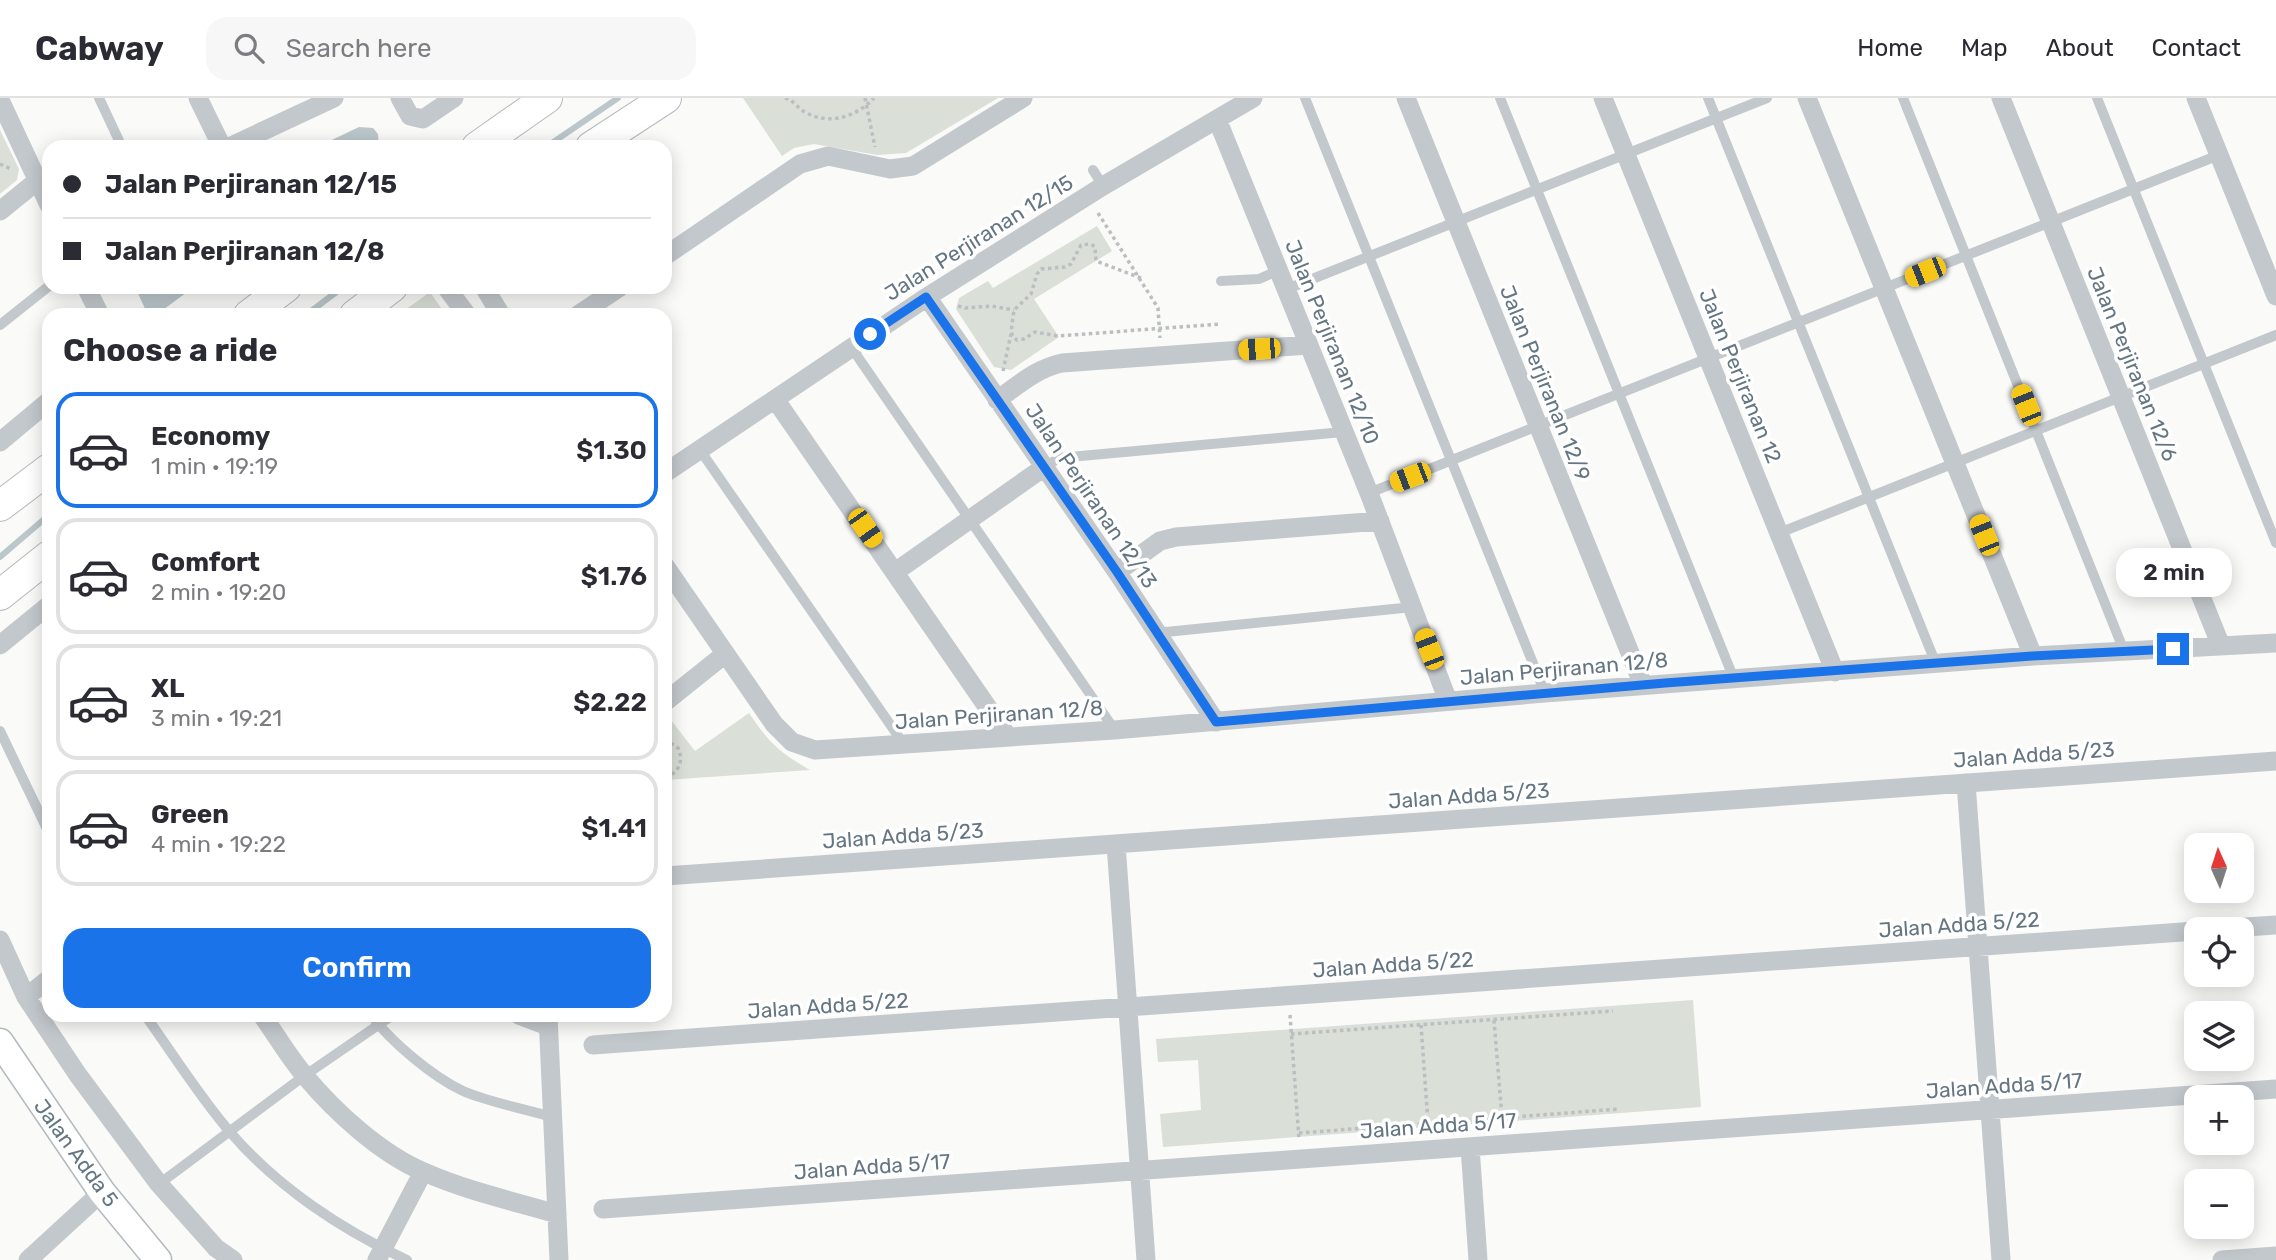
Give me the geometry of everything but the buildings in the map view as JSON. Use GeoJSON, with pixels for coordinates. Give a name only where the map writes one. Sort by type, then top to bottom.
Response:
{"type":"FeatureCollection","features":[{"type":"Feature","properties":{"kind":"main road"},"geometry":{"type":"LineString","coordinates":[[487,140],[547,98]]}},
{"type":"Feature","properties":{"kind":"main road"},"geometry":{"type":"LineString","coordinates":[[603,140],[666,98]]}},
{"type":"Feature","properties":{"kind":"main road"},"geometry":{"type":"LineString","coordinates":[[259,308],[277,294]]}},
{"type":"Feature","properties":{"kind":"main road"},"geometry":{"type":"LineString","coordinates":[[364,308],[384,294]]}},
{"type":"Feature","properties":{"kind":"main road"},"geometry":{"type":"LineString","coordinates":[[0,506],[42,474]]}},
{"type":"Feature","properties":{"kind":"main road"},"geometry":{"type":"LineString","coordinates":[[0,595],[42,562]]}},
{"type":"Feature","properties":{"kind":"main road","name":"Jalan Adda 5"},"geometry":{"type":"LineString","coordinates":[[0,1042],[102,1192],[158,1260]]}},
{"type":"Feature","properties":{"kind":"street"},"geometry":{"type":"LineString","coordinates":[[198,98],[219,140]]}},
{"type":"Feature","properties":{"kind":"street"},"geometry":{"type":"LineString","coordinates":[[241,140],[302,105],[334,98]]}},
{"type":"Feature","properties":{"kind":"street"},"geometry":{"type":"LineString","coordinates":[[400,98],[410,116],[423,119],[454,98]]}},
{"type":"Feature","properties":{"kind":"street"},"geometry":{"type":"LineString","coordinates":[[672,251],[800,164],[828,156],[890,169],[913,166],[1023,98]]}},
{"type":"Feature","properties":{"kind":"street","name":"Jalan Perjiranan 12/15"},"geometry":{"type":"LineString","coordinates":[[672,468],[1094,185],[1253,98]]}},
{"type":"Feature","properties":{"kind":"street","name":"Jalan Perjiranan 12/9"},"geometry":{"type":"LineString","coordinates":[[1406,98],[1643,685]]}},
{"type":"Feature","properties":{"kind":"street","name":"Jalan Perjiranan 12"},"geometry":{"type":"LineString","coordinates":[[1603,98],[1835,672]]}},
{"type":"Feature","properties":{"kind":"street"},"geometry":{"type":"LineString","coordinates":[[1807,98],[2032,656]]}},
{"type":"Feature","properties":{"kind":"street","name":"Jalan Perjiranan 12/6"},"geometry":{"type":"LineString","coordinates":[[2001,98],[2221,646]]}},
{"type":"Feature","properties":{"kind":"street"},"geometry":{"type":"LineString","coordinates":[[2196,98],[2276,296]]}},
{"type":"Feature","properties":{"kind":"street"},"geometry":{"type":"LineString","coordinates":[[0,100],[42,191]]}},
{"type":"Feature","properties":{"kind":"street","name":"Jalan Perjiranan 12/10"},"geometry":{"type":"LineString","coordinates":[[1217,119],[1369,493],[1448,701]]}},
{"type":"Feature","properties":{"kind":"street"},"geometry":{"type":"LineString","coordinates":[[0,211],[37,181]]}},
{"type":"Feature","properties":{"kind":"street"},"geometry":{"type":"LineString","coordinates":[[588,308],[610,294]]}},
{"type":"Feature","properties":{"kind":"street","name":"Jalan Perjiranan 12/13"},"geometry":{"type":"LineString","coordinates":[[926,297],[1117,572],[1216,722]]}},
{"type":"Feature","properties":{"kind":"street"},"geometry":{"type":"LineString","coordinates":[[997,400],[1049,366],[1309,345]]}},
{"type":"Feature","properties":{"kind":"street"},"geometry":{"type":"LineString","coordinates":[[775,399],[1008,737]]}},
{"type":"Feature","properties":{"kind":"street"},"geometry":{"type":"LineString","coordinates":[[0,442],[42,407]]}},
{"type":"Feature","properties":{"kind":"street"},"geometry":{"type":"LineString","coordinates":[[895,572],[1043,468]]}},
{"type":"Feature","properties":{"kind":"street"},"geometry":{"type":"LineString","coordinates":[[1117,572],[1160,541],[1176,537],[1380,521]]}},
{"type":"Feature","properties":{"kind":"street"},"geometry":{"type":"LineString","coordinates":[[672,581],[725,654],[672,696]]}},
{"type":"Feature","properties":{"kind":"street"},"geometry":{"type":"LineString","coordinates":[[0,645],[42,617]]}},
{"type":"Feature","properties":{"kind":"street","name":"Jalan Perjiranan 12/8"},"geometry":{"type":"LineString","coordinates":[[725,654],[774,724],[792,742],[815,750],[1114,730],[1643,685],[2032,656],[2276,643]]}},
{"type":"Feature","properties":{"kind":"street","name":"Jalan Adda 5/23"},"geometry":{"type":"LineString","coordinates":[[672,876],[2276,761]]}},
{"type":"Feature","properties":{"kind":"street"},"geometry":{"type":"LineString","coordinates":[[1966,783],[2001,1260]]}},
{"type":"Feature","properties":{"kind":"street"},"geometry":{"type":"LineString","coordinates":[[1116,844],[1146,1260]]}},
{"type":"Feature","properties":{"kind":"street"},"geometry":{"type":"LineString","coordinates":[[2254,926],[2276,925]]}},
{"type":"Feature","properties":{"kind":"street","name":"Jalan Adda 5/22"},"geometry":{"type":"LineString","coordinates":[[593,1045],[2184,932]]}},
{"type":"Feature","properties":{"kind":"street"},"geometry":{"type":"LineString","coordinates":[[0,940],[26,996],[42,1020]]}},
{"type":"Feature","properties":{"kind":"street"},"geometry":{"type":"LineString","coordinates":[[26,996],[42,984]]}},
{"type":"Feature","properties":{"kind":"street"},"geometry":{"type":"LineString","coordinates":[[43,1022],[78,1075],[159,1184],[216,1248],[233,1260]]}},
{"type":"Feature","properties":{"kind":"street"},"geometry":{"type":"LineString","coordinates":[[267,1022],[304,1076],[375,1143],[423,1172],[557,1214]]}},
{"type":"Feature","properties":{"kind":"street"},"geometry":{"type":"LineString","coordinates":[[548,1022],[559,1260]]}},
{"type":"Feature","properties":{"kind":"street","name":"Jalan Adda 5/17"},"geometry":{"type":"LineString","coordinates":[[603,1209],[2276,1089]]}},
{"type":"Feature","properties":{"kind":"street"},"geometry":{"type":"LineString","coordinates":[[1470,1147],[1478,1260]]}},
{"type":"Feature","properties":{"kind":"street"},"geometry":{"type":"LineString","coordinates":[[380,1255],[423,1172]]}},
{"type":"Feature","properties":{"kind":"street"},"geometry":{"type":"LineString","coordinates":[[28,1260],[102,1192]]}},
{"type":"Feature","properties":{"kind":"street"},"geometry":{"type":"LineString","coordinates":[[2222,1260],[2276,1256]]}},
{"type":"Feature","properties":{"kind":"lane"},"geometry":{"type":"LineString","coordinates":[[99,98],[119,140]]}},
{"type":"Feature","properties":{"kind":"lane"},"geometry":{"type":"LineString","coordinates":[[1305,98],[1545,693]]}},
{"type":"Feature","properties":{"kind":"lane"},"geometry":{"type":"LineString","coordinates":[[1500,98],[1734,679]]}},
{"type":"Feature","properties":{"kind":"lane"},"geometry":{"type":"LineString","coordinates":[[1708,98],[1936,664]]}},
{"type":"Feature","properties":{"kind":"lane"},"geometry":{"type":"LineString","coordinates":[[1287,289],[1767,98]]}},
{"type":"Feature","properties":{"kind":"lane"},"geometry":{"type":"LineString","coordinates":[[1903,98],[2124,651]]}},
{"type":"Feature","properties":{"kind":"lane"},"geometry":{"type":"LineString","coordinates":[[2096,98],[2276,543]]}},
{"type":"Feature","properties":{"kind":"lane"},"geometry":{"type":"LineString","coordinates":[[1369,493],[2219,155]]}},
{"type":"Feature","properties":{"kind":"lane"},"geometry":{"type":"LineString","coordinates":[[1221,281],[1259,279],[1279,270]]}},
{"type":"Feature","properties":{"kind":"lane"},"geometry":{"type":"LineString","coordinates":[[0,325],[42,292]]}},
{"type":"Feature","properties":{"kind":"lane"},"geometry":{"type":"LineString","coordinates":[[1779,533],[2276,335]]}},
{"type":"Feature","properties":{"kind":"lane"},"geometry":{"type":"LineString","coordinates":[[851,347],[1114,730]]}},
{"type":"Feature","properties":{"kind":"lane"},"geometry":{"type":"LineString","coordinates":[[1043,468],[1059,458],[1343,432]]}},
{"type":"Feature","properties":{"kind":"lane"},"geometry":{"type":"LineString","coordinates":[[700,450],[904,744]]}},
{"type":"Feature","properties":{"kind":"lane"},"geometry":{"type":"LineString","coordinates":[[1156,633],[1413,607]]}},
{"type":"Feature","properties":{"kind":"lane"},"geometry":{"type":"LineString","coordinates":[[0,731],[42,818]]}},
{"type":"Feature","properties":{"kind":"lane"},"geometry":{"type":"LineString","coordinates":[[150,1022],[230,1132],[265,1168],[303,1200],[380,1255],[407,1260]]}},
{"type":"Feature","properties":{"kind":"lane"},"geometry":{"type":"LineString","coordinates":[[376,1022],[416,1060],[463,1090],[552,1117]]}},
{"type":"Feature","properties":{"kind":"lane"},"geometry":{"type":"LineString","coordinates":[[159,1184],[304,1076],[384,1022]]}},
{"type":"Feature","properties":{"kind":"path"},"geometry":{"type":"LineString","coordinates":[[785,98],[816,117],[835,120],[867,106],[874,98]]}},
{"type":"Feature","properties":{"kind":"path"},"geometry":{"type":"LineString","coordinates":[[865,98],[879,166]]}},
{"type":"Feature","properties":{"kind":"path"},"geometry":{"type":"LineString","coordinates":[[1094,185],[1158,308],[1161,356]]}},
{"type":"Feature","properties":{"kind":"path"},"geometry":{"type":"LineString","coordinates":[[997,400],[1014,310],[1031,294],[1041,269],[1071,264],[1076,258],[1077,250],[1085,244],[1095,247],[1096,261],[1141,278]]}},
{"type":"Feature","properties":{"kind":"path"},"geometry":{"type":"LineString","coordinates":[[926,297],[965,308],[982,306],[1014,310]]}},
{"type":"Feature","properties":{"kind":"path"},"geometry":{"type":"LineString","coordinates":[[1011,332],[1017,340],[1035,332],[1058,335],[1220,324]]}},
{"type":"Feature","properties":{"kind":"path"},"geometry":{"type":"LineString","coordinates":[[672,744],[678,748],[681,763],[678,770],[672,774]]}},
{"type":"Feature","properties":{"kind":"path"},"geometry":{"type":"LineString","coordinates":[[1289,996],[1301,1159]]}},
{"type":"Feature","properties":{"kind":"path"},"geometry":{"type":"LineString","coordinates":[[1292,1034],[1613,1011]]}},
{"type":"Feature","properties":{"kind":"path"},"geometry":{"type":"LineString","coordinates":[[1494,1020],[1502,1118]]}},
{"type":"Feature","properties":{"kind":"path"},"geometry":{"type":"LineString","coordinates":[[1421,1025],[1428,1123]]}},
{"type":"Feature","properties":{"kind":"path"},"geometry":{"type":"LineString","coordinates":[[1299,1133],[1620,1110]]}},
{"type":"Feature","properties":{"kind":"shaded area"},"geometry":{"type":"Polygon","coordinates":[[[743,98],[998,98],[906,153],[877,155],[814,144],[794,148],[782,156],[743,98]]]}},
{"type":"Feature","properties":{"kind":"shaded area"},"geometry":{"type":"Polygon","coordinates":[[[359,127],[373,128],[378,140],[332,140],[359,127]]]}},
{"type":"Feature","properties":{"kind":"shaded area"},"geometry":{"type":"Polygon","coordinates":[[[0,130],[19,169],[17,180],[0,194],[0,130]]]}},
{"type":"Feature","properties":{"kind":"shaded area"},"geometry":{"type":"Polygon","coordinates":[[[1097,226],[1112,251],[1034,299],[1059,337],[1011,370],[994,367],[956,309],[959,298],[988,281],[993,288],[1097,226]]]}},
{"type":"Feature","properties":{"kind":"shaded area"},"geometry":{"type":"Polygon","coordinates":[[[138,294],[184,294],[166,308],[145,308],[138,294]]]}},
{"type":"Feature","properties":{"kind":"shaded area"},"geometry":{"type":"Polygon","coordinates":[[[427,294],[431,294],[441,308],[408,308],[427,294]]]}},
{"type":"Feature","properties":{"kind":"shaded area"},"geometry":{"type":"Polygon","coordinates":[[[749,713],[775,746],[810,770],[672,780],[672,721],[695,751],[749,713]]]}},
{"type":"Feature","properties":{"kind":"shaded area"},"geometry":{"type":"Polygon","coordinates":[[[1693,1000],[1701,1107],[1163,1147],[1160,1114],[1201,1110],[1198,1060],[1158,1062],[1156,1039],[1693,1000]]]}},
{"type":"Feature","properties":{"kind":"waterway"},"geometry":{"type":"LineString","coordinates":[[556,140],[618,98]]}},
{"type":"Feature","properties":{"kind":"waterway"},"geometry":{"type":"LineString","coordinates":[[315,308],[334,294]]}},
{"type":"Feature","properties":{"kind":"waterway"},"geometry":{"type":"LineString","coordinates":[[0,557],[42,521]]}},
{"type":"Feature","properties":{"kind":"route"},"geometry":{"type":"LineString","coordinates":[[870,334],[926,297],[1117,572],[1216,722],[1665,683],[2032,656],[2173,649]]}}]}
